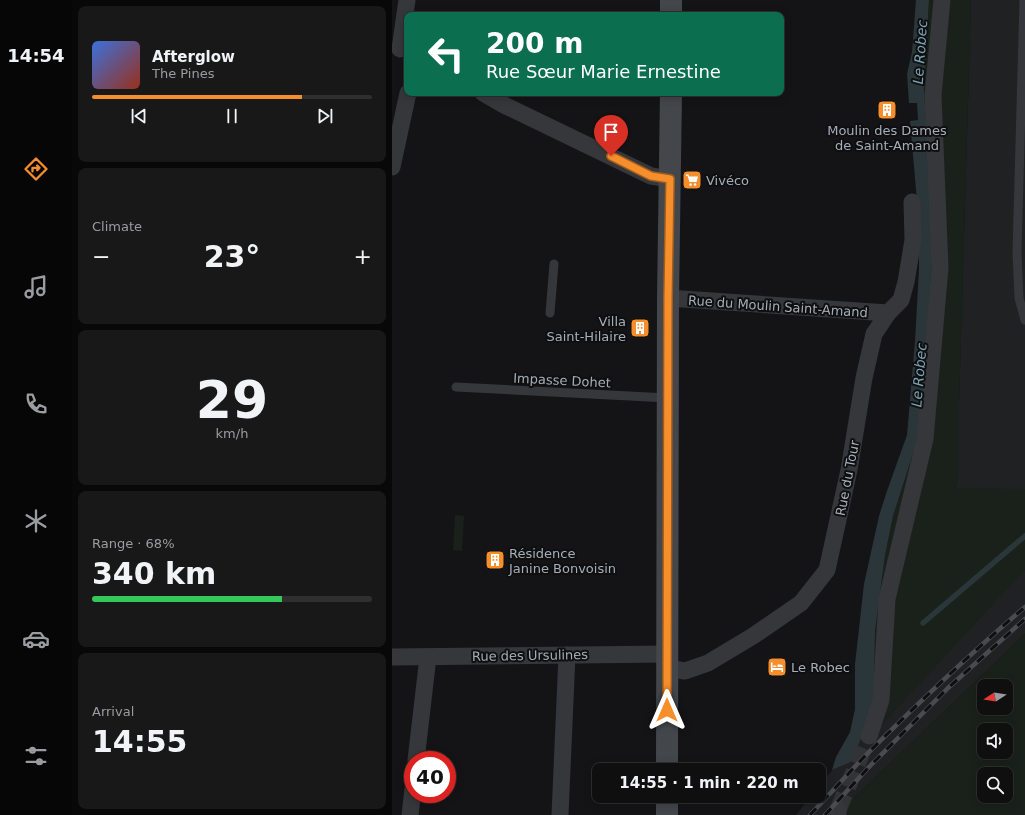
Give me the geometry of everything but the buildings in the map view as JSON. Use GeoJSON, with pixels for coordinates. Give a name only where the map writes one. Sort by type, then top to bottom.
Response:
{"type":"FeatureCollection","features":[{"type":"Feature","properties":{"kind":"street"},"geometry":{"type":"LineString","coordinates":[[405,12],[407,0]]}},
{"type":"Feature","properties":{"kind":"street"},"geometry":{"type":"LineString","coordinates":[[671,0],[671,12]]}},
{"type":"Feature","properties":{"kind":"street"},"geometry":{"type":"LineString","coordinates":[[869,736],[882,700],[887,599],[925,439],[940,268],[933,94],[942,0]]}},
{"type":"Feature","properties":{"kind":"street"},"geometry":{"type":"LineString","coordinates":[[400,48],[404,21]]}},
{"type":"Feature","properties":{"kind":"street"},"geometry":{"type":"LineString","coordinates":[[392,167],[407,96]]}},
{"type":"Feature","properties":{"kind":"street"},"geometry":{"type":"LineString","coordinates":[[488,96],[651,176],[670,179]]}},
{"type":"Feature","properties":{"kind":"street"},"geometry":{"type":"LineString","coordinates":[[667,763],[670,96]]}},
{"type":"Feature","properties":{"kind":"street","name":"Rue du Tour"},"geometry":{"type":"LineString","coordinates":[[667,661],[685,671],[708,663],[801,603],[827,570],[849,470],[864,378],[874,334],[888,313],[901,300],[906,282],[913,240],[912,202]]}},
{"type":"Feature","properties":{"kind":"street","name":"Rue du Moulin Saint-Amand"},"geometry":{"type":"LineString","coordinates":[[668,298],[888,313]]}},
{"type":"Feature","properties":{"kind":"street"},"geometry":{"type":"LineString","coordinates":[[560,815],[567,655]]}},
{"type":"Feature","properties":{"kind":"street","name":"Rue des Ursulines"},"geometry":{"type":"LineString","coordinates":[[392,658],[567,655],[667,661]]}},
{"type":"Feature","properties":{"kind":"street"},"geometry":{"type":"LineString","coordinates":[[417,751],[428,657]]}},
{"type":"Feature","properties":{"kind":"street"},"geometry":{"type":"LineString","coordinates":[[410,815],[411,803]]}},
{"type":"Feature","properties":{"kind":"street"},"geometry":{"type":"LineString","coordinates":[[667,803],[667,815]]}},
{"type":"Feature","properties":{"kind":"lane"},"geometry":{"type":"LineString","coordinates":[[1024,0],[1017,252],[1019,298],[1025,320]]}},
{"type":"Feature","properties":{"kind":"lane"},"geometry":{"type":"LineString","coordinates":[[550,313],[554,264]]}},
{"type":"Feature","properties":{"kind":"lane","name":"Impasse Dohet"},"geometry":{"type":"LineString","coordinates":[[456,387],[668,398]]}},
{"type":"Feature","properties":{"kind":"shaded area"},"geometry":{"type":"Polygon","coordinates":[[[929,0],[971,0],[959,404],[959,474],[955,488],[1025,489],[1025,569],[881,726],[874,687],[875,631],[885,555],[893,516],[919,435],[925,108],[924,83],[929,0]]]}},
{"type":"Feature","properties":{"kind":"shaded area"},"geometry":{"type":"Polygon","coordinates":[[[971,0],[1025,0],[1025,503],[955,488],[959,474],[959,404],[971,0]]]}},
{"type":"Feature","properties":{"kind":"shaded area"},"geometry":{"type":"Polygon","coordinates":[[[455,515],[464,516],[462,551],[453,550],[455,515]]]}},
{"type":"Feature","properties":{"kind":"shaded area"},"geometry":{"type":"Polygon","coordinates":[[[1025,569],[1025,634],[836,815],[796,815],[805,803],[826,803],[826,777],[832,770],[851,762],[863,734],[1025,569]]]}},
{"type":"Feature","properties":{"kind":"shaded area"},"geometry":{"type":"Polygon","coordinates":[[[1025,634],[1025,815],[836,815],[977,680],[977,715],[1013,715],[1013,679],[978,679],[1025,634]]]}},
{"type":"Feature","properties":{"kind":"water"},"geometry":{"type":"Polygon","coordinates":[[[916,0],[929,0],[924,90],[934,235],[919,435],[893,516],[885,555],[875,631],[874,695],[863,734],[851,762],[832,770],[836,757],[850,732],[855,709],[855,664],[864,584],[879,516],[907,435],[915,341],[919,269],[919,224],[910,121],[918,120],[917,103],[909,103],[907,74],[912,52],[916,0]]]}},
{"type":"Feature","properties":{"kind":"waterway"},"geometry":{"type":"LineString","coordinates":[[923,623],[1025,536]]}},
{"type":"Feature","properties":{"kind":"tunnel"},"geometry":{"type":"LineString","coordinates":[[838,810],[869,736]]}},
{"type":"Feature","properties":{"kind":"railway"},"geometry":{"type":"LineString","coordinates":[[810,815],[903,718],[1025,607]]}},
{"type":"Feature","properties":{"kind":"railway"},"geometry":{"type":"LineString","coordinates":[[825,815],[869,767],[948,688],[1025,619]]}},
{"type":"Feature","properties":{"kind":"place","name":"Moulin des Dames de Saint-Amand"},"geometry":{"type":"Point","coordinates":[887,110]}},
{"type":"Feature","properties":{"kind":"place","name":"Vivéco"},"geometry":{"type":"Point","coordinates":[692,180]}},
{"type":"Feature","properties":{"kind":"place","name":"Villa Saint-Hilaire"},"geometry":{"type":"Point","coordinates":[640,328]}},
{"type":"Feature","properties":{"kind":"place","name":"Résidence Janine Bonvoisin"},"geometry":{"type":"Point","coordinates":[495,560]}},
{"type":"Feature","properties":{"kind":"place","name":"Le Robec"},"geometry":{"type":"Point","coordinates":[777,667]}},
{"type":"Feature","properties":{"kind":"route"},"geometry":{"type":"LineString","coordinates":[[611,156],[651,176],[670,179],[666,610],[667,710]]}}]}
